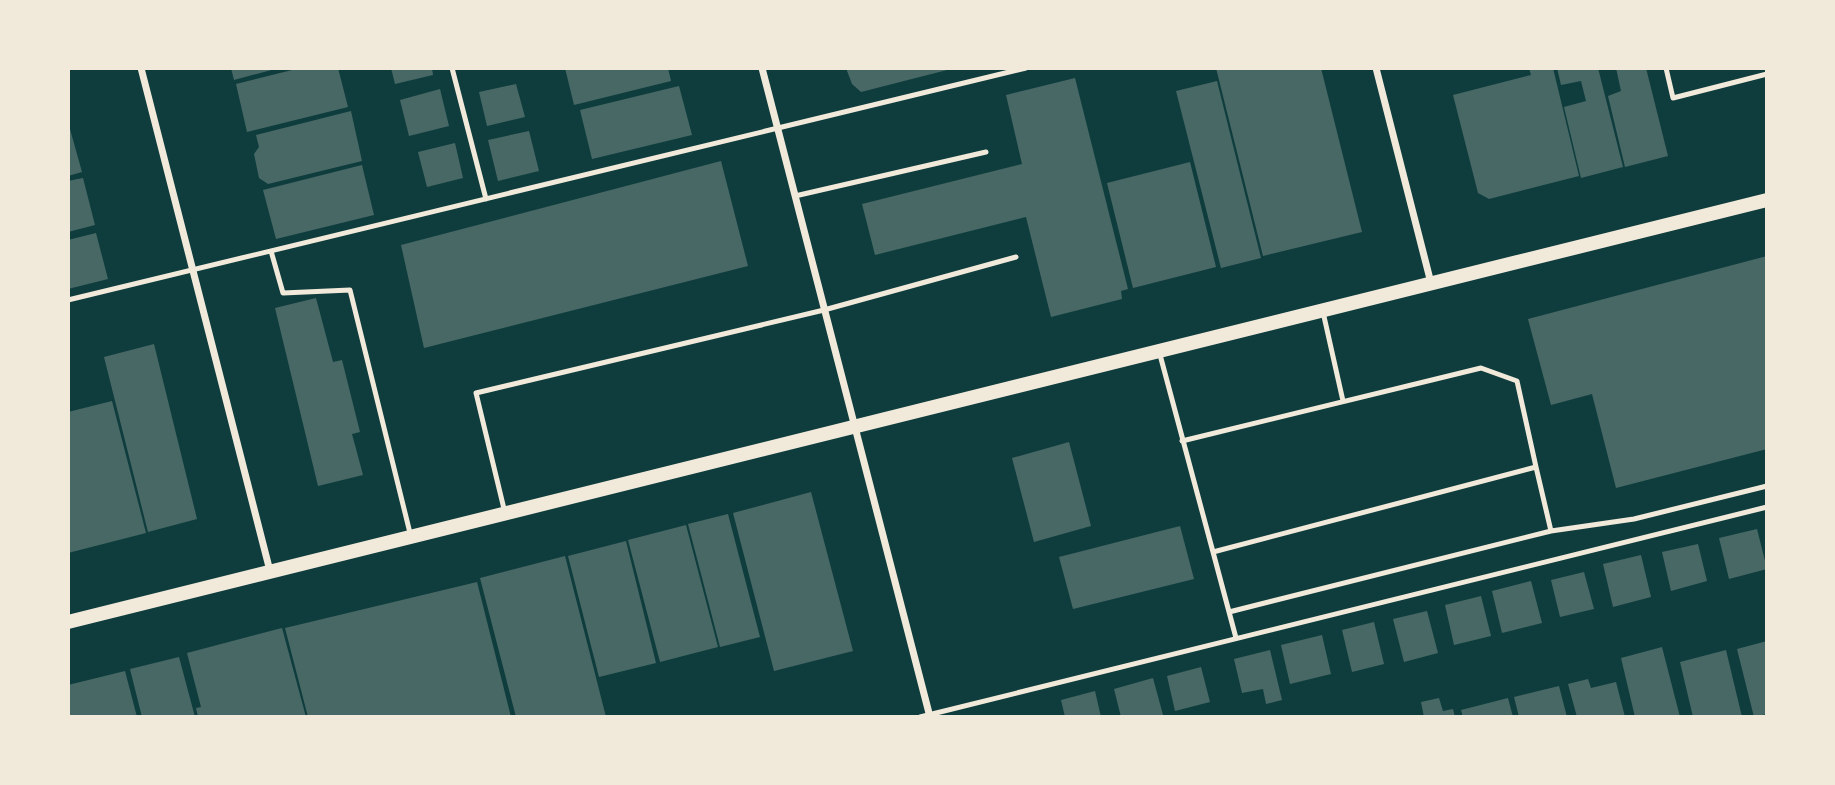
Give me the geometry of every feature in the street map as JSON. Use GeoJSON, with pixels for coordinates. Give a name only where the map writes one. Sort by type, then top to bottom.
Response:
{"type":"FeatureCollection","features":[{"type":"Feature","properties":{"kind":"main road"},"geometry":{"type":"LineString","coordinates":[[68,622],[1767,200]]}},
{"type":"Feature","properties":{"kind":"street"},"geometry":{"type":"LineString","coordinates":[[141,68],[271,572]]}},
{"type":"Feature","properties":{"kind":"street"},"geometry":{"type":"LineString","coordinates":[[762,68],[929,716]]}},
{"type":"Feature","properties":{"kind":"street"},"geometry":{"type":"LineString","coordinates":[[1376,68],[1431,283]]}},
{"type":"Feature","properties":{"kind":"lane"},"geometry":{"type":"LineString","coordinates":[[452,68],[486,199]]}},
{"type":"Feature","properties":{"kind":"lane"},"geometry":{"type":"LineString","coordinates":[[68,300],[1026,68]]}},
{"type":"Feature","properties":{"kind":"lane"},"geometry":{"type":"LineString","coordinates":[[1666,68],[1673,98],[1767,74]]}},
{"type":"Feature","properties":{"kind":"lane"},"geometry":{"type":"LineString","coordinates":[[795,196],[986,152]]}},
{"type":"Feature","properties":{"kind":"lane"},"geometry":{"type":"LineString","coordinates":[[271,251],[283,293],[350,290],[411,537]]}},
{"type":"Feature","properties":{"kind":"lane"},"geometry":{"type":"LineString","coordinates":[[505,513],[476,393],[824,310],[1016,257]]}},
{"type":"Feature","properties":{"kind":"lane"},"geometry":{"type":"LineString","coordinates":[[1322,310],[1343,401]]}},
{"type":"Feature","properties":{"kind":"lane"},"geometry":{"type":"LineString","coordinates":[[1159,351],[1236,638]]}},
{"type":"Feature","properties":{"kind":"lane"},"geometry":{"type":"LineString","coordinates":[[1181,441],[1481,368],[1517,381],[1551,531]]}},
{"type":"Feature","properties":{"kind":"lane"},"geometry":{"type":"LineString","coordinates":[[1213,552],[1536,467]]}},
{"type":"Feature","properties":{"kind":"lane"},"geometry":{"type":"LineString","coordinates":[[1229,612],[1551,531],[1634,519],[1767,486]]}},
{"type":"Feature","properties":{"kind":"lane"},"geometry":{"type":"LineString","coordinates":[[920,717],[1767,507]]}},
{"type":"Feature","properties":{"kind":"building"},"geometry":{"type":"Polygon","coordinates":[[[231,68],[275,68],[275,69],[234,80],[231,68]]]}},
{"type":"Feature","properties":{"kind":"building"},"geometry":{"type":"Polygon","coordinates":[[[300,68],[338,68],[348,107],[247,132],[236,84],[300,68]]]}},
{"type":"Feature","properties":{"kind":"building"},"geometry":{"type":"Polygon","coordinates":[[[391,68],[432,68],[433,75],[395,84],[391,68]]]}},
{"type":"Feature","properties":{"kind":"building"},"geometry":{"type":"Polygon","coordinates":[[[565,68],[668,68],[671,81],[574,105],[565,68]]]}},
{"type":"Feature","properties":{"kind":"building"},"geometry":{"type":"Polygon","coordinates":[[[846,68],[951,69],[861,92],[852,84],[846,68]]]}},
{"type":"Feature","properties":{"kind":"building"},"geometry":{"type":"Polygon","coordinates":[[[1216,68],[1321,68],[1362,232],[1263,256],[1216,68]]]}},
{"type":"Feature","properties":{"kind":"building"},"geometry":{"type":"Polygon","coordinates":[[[1529,68],[1553,68],[1579,176],[1489,199],[1478,193],[1453,95],[1531,75],[1529,68]]]}},
{"type":"Feature","properties":{"kind":"building"},"geometry":{"type":"Polygon","coordinates":[[[1557,68],[1598,68],[1623,167],[1581,178],[1564,107],[1586,101],[1581,81],[1561,85],[1557,68]]]}},
{"type":"Feature","properties":{"kind":"building"},"geometry":{"type":"Polygon","coordinates":[[[1616,68],[1646,68],[1668,156],[1625,167],[1608,96],[1621,91],[1616,68]]]}},
{"type":"Feature","properties":{"kind":"building"},"geometry":{"type":"Polygon","coordinates":[[[1075,78],[1128,289],[1121,291],[1122,299],[1051,317],[1026,217],[875,255],[862,204],[1022,164],[1006,95],[1075,78]]]}},
{"type":"Feature","properties":{"kind":"building"},"geometry":{"type":"Polygon","coordinates":[[[1217,81],[1261,258],[1221,268],[1176,91],[1217,81]]]}},
{"type":"Feature","properties":{"kind":"building"},"geometry":{"type":"Polygon","coordinates":[[[516,84],[525,117],[487,126],[479,92],[516,84]]]}},
{"type":"Feature","properties":{"kind":"building"},"geometry":{"type":"Polygon","coordinates":[[[679,86],[692,135],[592,159],[580,110],[679,86]]]}},
{"type":"Feature","properties":{"kind":"building"},"geometry":{"type":"Polygon","coordinates":[[[440,89],[449,126],[409,136],[400,100],[440,89]]]}},
{"type":"Feature","properties":{"kind":"building"},"geometry":{"type":"Polygon","coordinates":[[[351,111],[362,161],[268,184],[259,178],[254,154],[259,147],[256,135],[351,111]]]}},
{"type":"Feature","properties":{"kind":"building"},"geometry":{"type":"Polygon","coordinates":[[[68,122],[82,172],[68,176],[68,122]]]}},
{"type":"Feature","properties":{"kind":"building"},"geometry":{"type":"Polygon","coordinates":[[[529,131],[539,171],[498,181],[488,140],[529,131]]]}},
{"type":"Feature","properties":{"kind":"building"},"geometry":{"type":"Polygon","coordinates":[[[455,143],[463,178],[427,187],[418,152],[455,143]]]}},
{"type":"Feature","properties":{"kind":"building"},"geometry":{"type":"Polygon","coordinates":[[[721,161],[748,266],[424,348],[401,245],[721,161]]]}},
{"type":"Feature","properties":{"kind":"building"},"geometry":{"type":"Polygon","coordinates":[[[1190,162],[1216,267],[1133,288],[1107,183],[1190,162]]]}},
{"type":"Feature","properties":{"kind":"building"},"geometry":{"type":"Polygon","coordinates":[[[362,165],[374,215],[276,239],[263,190],[362,165]]]}},
{"type":"Feature","properties":{"kind":"building"},"geometry":{"type":"Polygon","coordinates":[[[83,178],[95,225],[68,232],[68,181],[83,178]]]}},
{"type":"Feature","properties":{"kind":"building"},"geometry":{"type":"Polygon","coordinates":[[[96,233],[108,279],[68,289],[68,240],[96,233]]]}},
{"type":"Feature","properties":{"kind":"building"},"geometry":{"type":"Polygon","coordinates":[[[1767,256],[1767,449],[1616,488],[1592,394],[1551,405],[1528,319],[1767,256]]]}},
{"type":"Feature","properties":{"kind":"building"},"geometry":{"type":"Polygon","coordinates":[[[316,298],[333,362],[342,360],[360,432],[352,434],[363,475],[318,486],[275,308],[316,298]]]}},
{"type":"Feature","properties":{"kind":"building"},"geometry":{"type":"Polygon","coordinates":[[[154,344],[197,519],[148,532],[104,357],[154,344]]]}},
{"type":"Feature","properties":{"kind":"building"},"geometry":{"type":"Polygon","coordinates":[[[112,401],[146,533],[68,553],[68,412],[112,401]]]}},
{"type":"Feature","properties":{"kind":"building"},"geometry":{"type":"Polygon","coordinates":[[[1069,442],[1091,526],[1034,542],[1012,458],[1069,442]]]}},
{"type":"Feature","properties":{"kind":"building"},"geometry":{"type":"Polygon","coordinates":[[[811,492],[853,651],[774,671],[733,513],[811,492]]]}},
{"type":"Feature","properties":{"kind":"building"},"geometry":{"type":"Polygon","coordinates":[[[728,514],[760,637],[720,647],[688,524],[728,514]]]}},
{"type":"Feature","properties":{"kind":"building"},"geometry":{"type":"Polygon","coordinates":[[[686,525],[718,647],[660,662],[628,540],[686,525]]]}},
{"type":"Feature","properties":{"kind":"building"},"geometry":{"type":"Polygon","coordinates":[[[1180,526],[1194,579],[1073,609],[1059,557],[1180,526]]]}},
{"type":"Feature","properties":{"kind":"building"},"geometry":{"type":"Polygon","coordinates":[[[1757,529],[1767,569],[1729,579],[1719,538],[1757,529]]]}},
{"type":"Feature","properties":{"kind":"building"},"geometry":{"type":"Polygon","coordinates":[[[626,541],[656,663],[599,677],[568,556],[626,541]]]}},
{"type":"Feature","properties":{"kind":"building"},"geometry":{"type":"Polygon","coordinates":[[[1698,544],[1707,581],[1671,591],[1662,552],[1698,544]]]}},
{"type":"Feature","properties":{"kind":"building"},"geometry":{"type":"Polygon","coordinates":[[[1641,555],[1651,597],[1613,607],[1603,564],[1641,555]]]}},
{"type":"Feature","properties":{"kind":"building"},"geometry":{"type":"Polygon","coordinates":[[[565,556],[606,717],[516,717],[480,578],[565,556]]]}},
{"type":"Feature","properties":{"kind":"building"},"geometry":{"type":"Polygon","coordinates":[[[1584,572],[1594,609],[1560,617],[1551,580],[1584,572]]]}},
{"type":"Feature","properties":{"kind":"building"},"geometry":{"type":"Polygon","coordinates":[[[1531,581],[1542,623],[1502,633],[1492,591],[1531,581]]]}},
{"type":"Feature","properties":{"kind":"building"},"geometry":{"type":"Polygon","coordinates":[[[477,582],[511,717],[308,717],[285,628],[477,582]]]}},
{"type":"Feature","properties":{"kind":"building"},"geometry":{"type":"Polygon","coordinates":[[[1481,596],[1491,636],[1454,645],[1445,605],[1481,596]]]}},
{"type":"Feature","properties":{"kind":"building"},"geometry":{"type":"Polygon","coordinates":[[[1427,611],[1438,653],[1404,662],[1393,619],[1427,611]]]}},
{"type":"Feature","properties":{"kind":"building"},"geometry":{"type":"Polygon","coordinates":[[[1374,622],[1384,664],[1352,672],[1342,630],[1374,622]]]}},
{"type":"Feature","properties":{"kind":"building"},"geometry":{"type":"Polygon","coordinates":[[[282,628],[306,717],[198,717],[196,708],[201,707],[187,653],[282,628]]]}},
{"type":"Feature","properties":{"kind":"building"},"geometry":{"type":"Polygon","coordinates":[[[1322,635],[1331,674],[1290,684],[1281,645],[1322,635]]]}},
{"type":"Feature","properties":{"kind":"building"},"geometry":{"type":"Polygon","coordinates":[[[1767,641],[1767,714],[1754,717],[1737,649],[1767,641]]]}},
{"type":"Feature","properties":{"kind":"building"},"geometry":{"type":"Polygon","coordinates":[[[1662,647],[1680,717],[1635,717],[1621,658],[1662,647]]]}},
{"type":"Feature","properties":{"kind":"building"},"geometry":{"type":"Polygon","coordinates":[[[1270,650],[1282,700],[1266,704],[1263,689],[1242,693],[1234,659],[1270,650]]]}},
{"type":"Feature","properties":{"kind":"building"},"geometry":{"type":"Polygon","coordinates":[[[1726,650],[1742,717],[1693,717],[1680,662],[1726,650]]]}},
{"type":"Feature","properties":{"kind":"building"},"geometry":{"type":"Polygon","coordinates":[[[179,657],[195,717],[142,717],[130,669],[179,657]]]}},
{"type":"Feature","properties":{"kind":"building"},"geometry":{"type":"Polygon","coordinates":[[[1201,667],[1210,702],[1175,711],[1167,676],[1201,667]]]}},
{"type":"Feature","properties":{"kind":"building"},"geometry":{"type":"Polygon","coordinates":[[[125,671],[137,717],[68,717],[68,685],[125,671]]]}},
{"type":"Feature","properties":{"kind":"building"},"geometry":{"type":"Polygon","coordinates":[[[1153,678],[1163,715],[1121,717],[1114,689],[1153,678]]]}},
{"type":"Feature","properties":{"kind":"building"},"geometry":{"type":"Polygon","coordinates":[[[1588,679],[1591,688],[1616,682],[1625,717],[1577,717],[1568,684],[1588,679]]]}},
{"type":"Feature","properties":{"kind":"building"},"geometry":{"type":"Polygon","coordinates":[[[1559,686],[1567,717],[1519,717],[1514,697],[1559,686]]]}},
{"type":"Feature","properties":{"kind":"building"},"geometry":{"type":"Polygon","coordinates":[[[1095,691],[1101,717],[1065,717],[1061,700],[1095,691]]]}},
{"type":"Feature","properties":{"kind":"building"},"geometry":{"type":"Polygon","coordinates":[[[1439,698],[1443,711],[1453,709],[1455,717],[1424,717],[1421,702],[1439,698]]]}},
{"type":"Feature","properties":{"kind":"building"},"geometry":{"type":"Polygon","coordinates":[[[1508,698],[1513,717],[1463,717],[1461,710],[1508,698]]]}}]}
